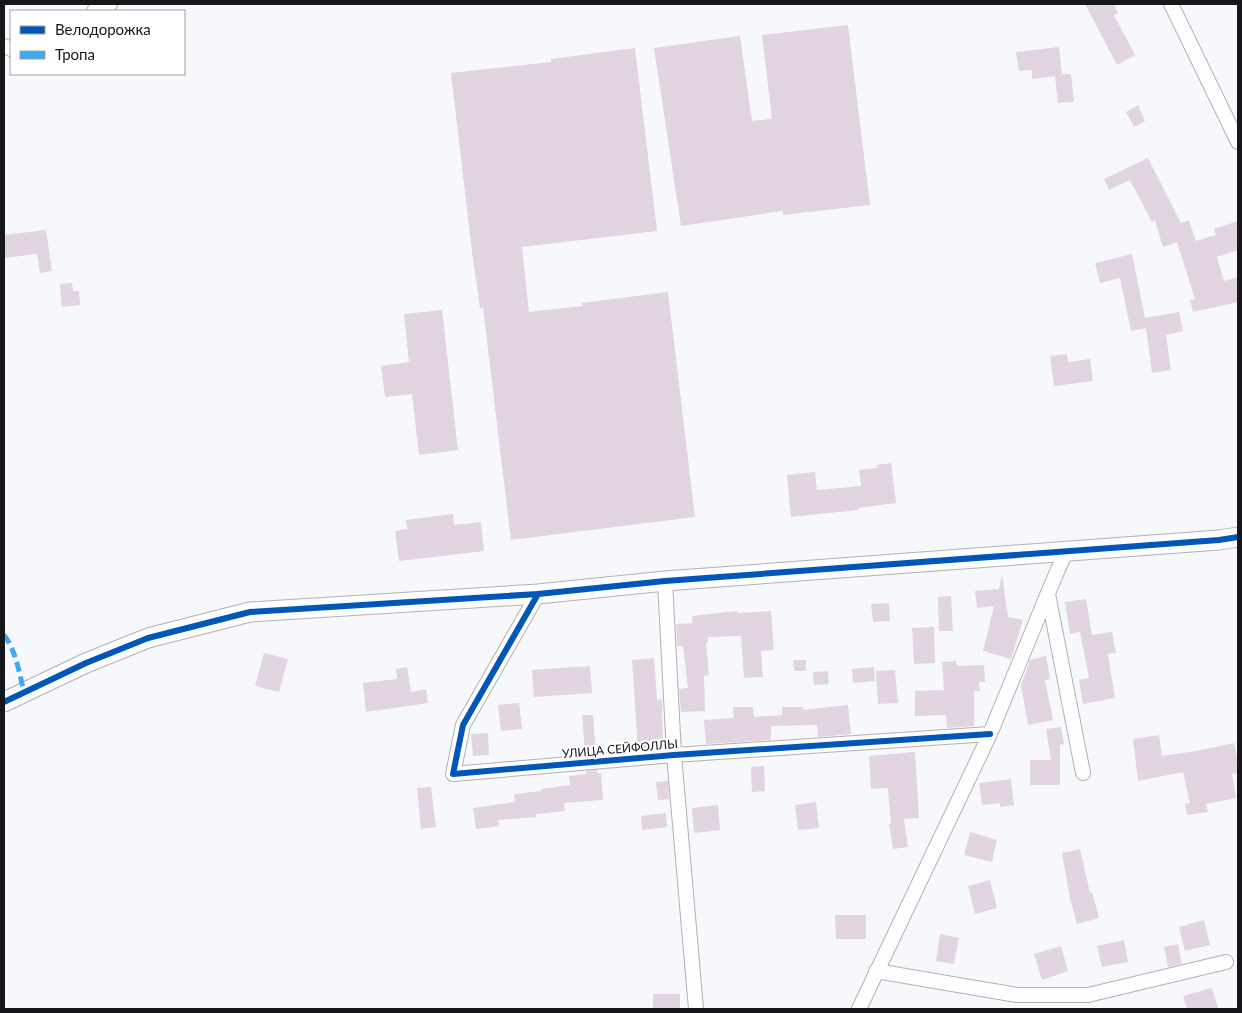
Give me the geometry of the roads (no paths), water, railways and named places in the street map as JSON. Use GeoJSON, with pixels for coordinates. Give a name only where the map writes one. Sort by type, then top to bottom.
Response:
{"type":"FeatureCollection","features":[{"type":"Feature","properties":{"kind":"street"},"geometry":{"type":"LineString","coordinates":[[96,10],[110,4]]}},
{"type":"Feature","properties":{"kind":"street"},"geometry":{"type":"LineString","coordinates":[[1171,4],[1238,142]]}},
{"type":"Feature","properties":{"kind":"street"},"geometry":{"type":"LineString","coordinates":[[4,702],[86,663],[148,638],[250,612],[538,594],[665,581],[1219,540],[1238,537]]}},
{"type":"Feature","properties":{"kind":"street"},"geometry":{"type":"LineString","coordinates":[[859,1009],[990,734],[1066,551]]}},
{"type":"Feature","properties":{"kind":"street"},"geometry":{"type":"LineString","coordinates":[[665,581],[674,755],[696,1009]]}},
{"type":"Feature","properties":{"kind":"street"},"geometry":{"type":"LineString","coordinates":[[1048,593],[1083,773]]}},
{"type":"Feature","properties":{"kind":"street","name":"УЛИЦА СЕЙФОЛЛЫ"},"geometry":{"type":"LineString","coordinates":[[538,594],[463,725],[453,774],[674,755],[990,734]]}},
{"type":"Feature","properties":{"kind":"street"},"geometry":{"type":"LineString","coordinates":[[876,971],[1017,995],[1088,995],[1226,962]]}}]}
